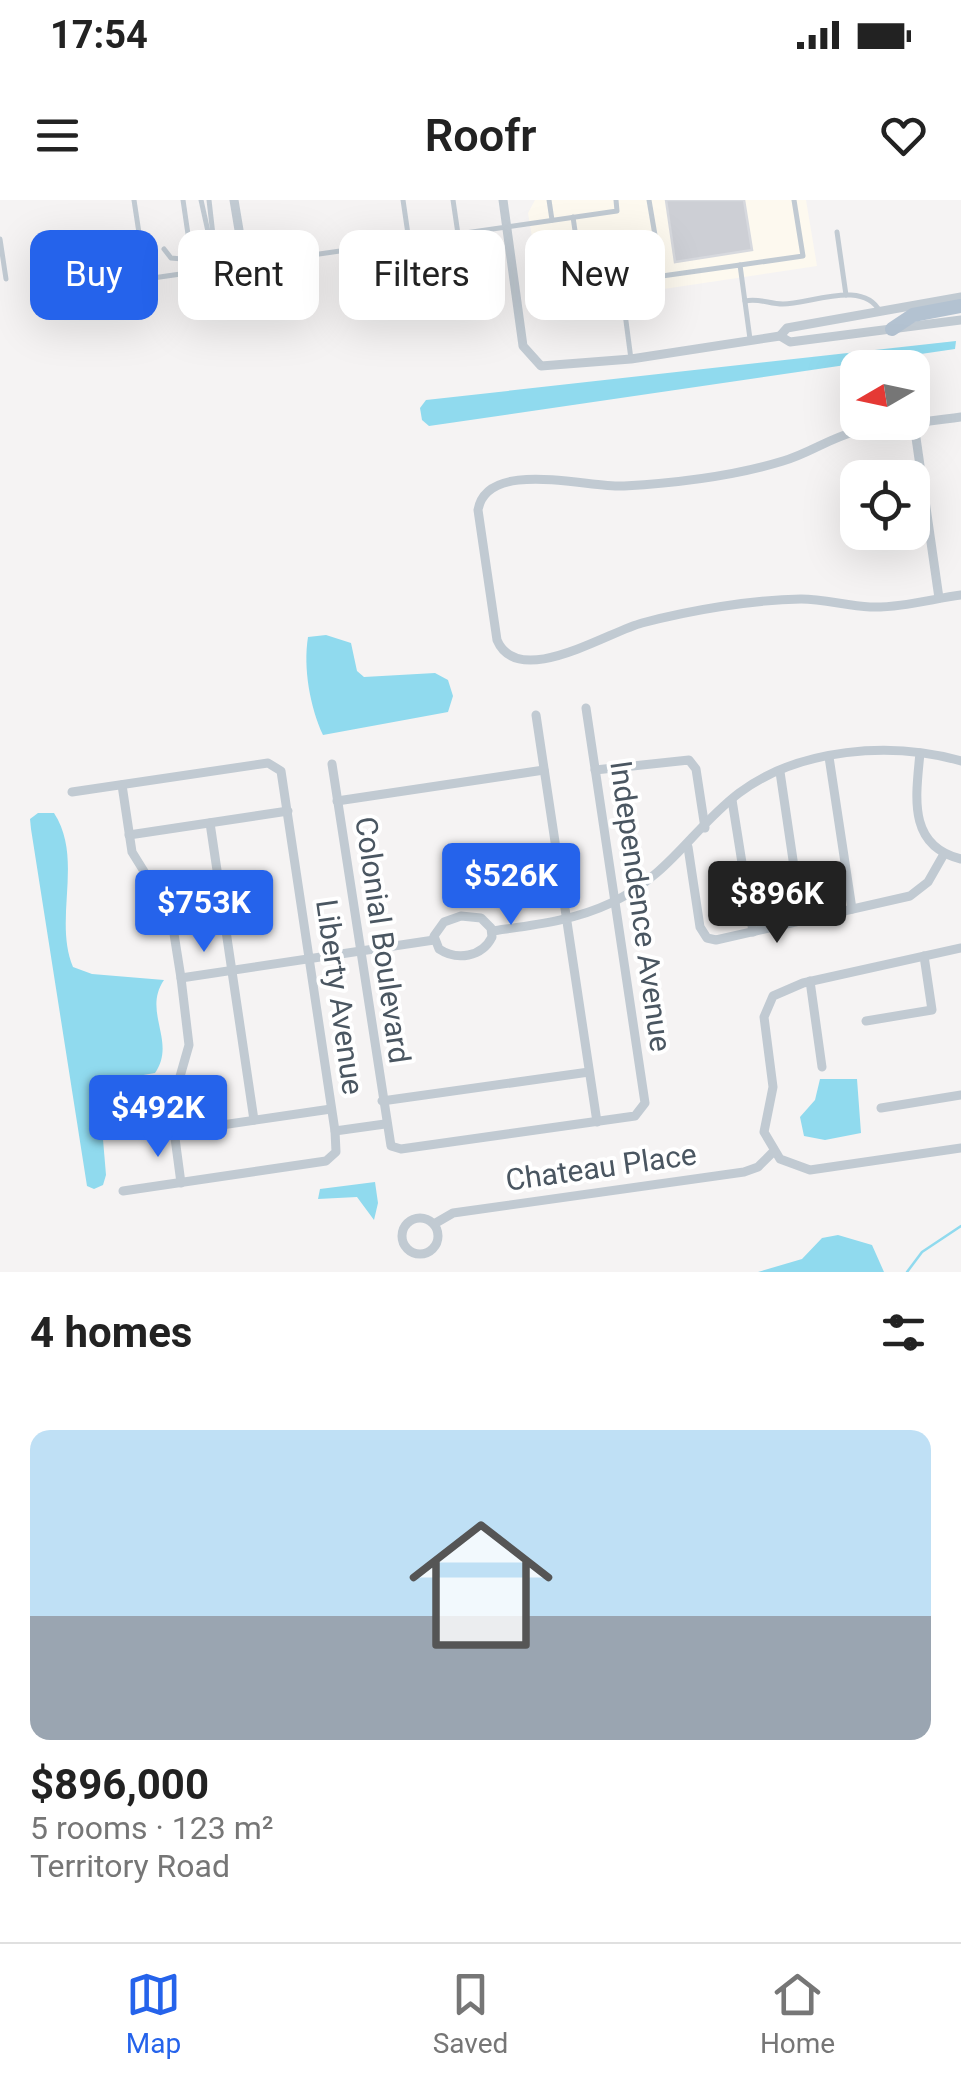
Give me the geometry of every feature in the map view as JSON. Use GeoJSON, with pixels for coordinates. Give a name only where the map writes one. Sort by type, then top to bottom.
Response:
{"type":"FeatureCollection","features":[{"type":"Feature","properties":{"kind":"main road"},"geometry":{"type":"LineString","coordinates":[[892,329],[914,315],[961,306]]}},
{"type":"Feature","properties":{"kind":"street"},"geometry":{"type":"LineString","coordinates":[[234,200],[239,230]]}},
{"type":"Feature","properties":{"kind":"street"},"geometry":{"type":"LineString","coordinates":[[503,200],[521,336],[535,362],[554,368],[750,342],[780,336],[787,328],[961,297]]}},
{"type":"Feature","properties":{"kind":"street"},"geometry":{"type":"LineString","coordinates":[[780,336],[790,342],[961,320]]}},
{"type":"Feature","properties":{"kind":"street"},"geometry":{"type":"LineString","coordinates":[[930,422],[961,417]]}},
{"type":"Feature","properties":{"kind":"street"},"geometry":{"type":"LineString","coordinates":[[840,437],[764,466],[623,486],[543,479],[495,486],[484,494],[478,510],[497,640],[506,654],[521,660],[567,653],[638,624],[778,602],[811,600],[873,607],[961,594]]}},
{"type":"Feature","properties":{"kind":"street"},"geometry":{"type":"LineString","coordinates":[[916,440],[939,598]]}},
{"type":"Feature","properties":{"kind":"street","name":"Independence Avenue"},"geometry":{"type":"LineString","coordinates":[[586,708],[642,1110],[636,1116],[597,1122]]}},
{"type":"Feature","properties":{"kind":"street"},"geometry":{"type":"LineString","coordinates":[[123,1191],[331,1159],[337,1149],[335,1131],[385,1124],[389,1142],[401,1150],[597,1122],[536,715]]}},
{"type":"Feature","properties":{"kind":"street"},"geometry":{"type":"LineString","coordinates":[[492,931],[567,920],[615,900],[688,847],[732,800],[780,772],[829,757],[868,751],[920,753],[961,761]]}},
{"type":"Feature","properties":{"kind":"street"},"geometry":{"type":"LineString","coordinates":[[920,753],[916,817],[924,835],[944,854],[961,859]]}},
{"type":"Feature","properties":{"kind":"street"},"geometry":{"type":"LineString","coordinates":[[829,757],[852,909]]}},
{"type":"Feature","properties":{"kind":"street"},"geometry":{"type":"LineString","coordinates":[[595,770],[688,760],[696,767],[706,828]]}},
{"type":"Feature","properties":{"kind":"street","name":"Liberty Avenue"},"geometry":{"type":"LineString","coordinates":[[72,792],[270,764],[282,773],[335,1131]]}},
{"type":"Feature","properties":{"kind":"street","name":"Colonial Boulevard"},"geometry":{"type":"LineString","coordinates":[[332,764],[385,1124]]}},
{"type":"Feature","properties":{"kind":"street"},"geometry":{"type":"LineString","coordinates":[[337,801],[544,770]]}},
{"type":"Feature","properties":{"kind":"street"},"geometry":{"type":"LineString","coordinates":[[780,772],[802,921]]}},
{"type":"Feature","properties":{"kind":"street"},"geometry":{"type":"LineString","coordinates":[[122,785],[136,860],[171,915],[182,978],[189,1046],[172,1104],[180,1183]]}},
{"type":"Feature","properties":{"kind":"street"},"geometry":{"type":"LineString","coordinates":[[732,800],[752,932]]}},
{"type":"Feature","properties":{"kind":"street"},"geometry":{"type":"LineString","coordinates":[[129,835],[288,811]]}},
{"type":"Feature","properties":{"kind":"street"},"geometry":{"type":"LineString","coordinates":[[210,823],[254,1120]]}},
{"type":"Feature","properties":{"kind":"street"},"geometry":{"type":"LineString","coordinates":[[688,847],[700,927],[707,938],[718,940],[916,893],[944,854]]}},
{"type":"Feature","properties":{"kind":"street"},"geometry":{"type":"LineString","coordinates":[[434,940],[444,922],[461,916],[481,918],[492,931]]}},
{"type":"Feature","properties":{"kind":"street"},"geometry":{"type":"LineString","coordinates":[[434,940],[448,954],[469,955],[489,945],[492,931]]}},
{"type":"Feature","properties":{"kind":"street"},"geometry":{"type":"LineString","coordinates":[[182,978],[434,940]]}},
{"type":"Feature","properties":{"kind":"street"},"geometry":{"type":"LineString","coordinates":[[961,948],[778,991],[765,1012],[773,1087],[764,1132],[773,1152],[789,1164],[810,1170],[961,1148]]}},
{"type":"Feature","properties":{"kind":"street"},"geometry":{"type":"LineString","coordinates":[[866,1021],[932,1010],[924,956]]}},
{"type":"Feature","properties":{"kind":"street"},"geometry":{"type":"LineString","coordinates":[[810,981],[822,1066]]}},
{"type":"Feature","properties":{"kind":"street"},"geometry":{"type":"LineString","coordinates":[[382,1101],[589,1072]]}},
{"type":"Feature","properties":{"kind":"street"},"geometry":{"type":"LineString","coordinates":[[880,1108],[961,1095]]}},
{"type":"Feature","properties":{"kind":"street"},"geometry":{"type":"LineString","coordinates":[[174,1132],[332,1109]]}},
{"type":"Feature","properties":{"kind":"street","name":"Chateau Place"},"geometry":{"type":"LineString","coordinates":[[434,1224],[453,1213],[744,1172],[758,1167],[773,1152]]}},
{"type":"Feature","properties":{"kind":"street","name":"Chateau Place"},"geometry":{"type":"LineString","coordinates":[[424,1218],[434,1224],[438,1241],[431,1250],[420,1254],[405,1246],[402,1235],[407,1224],[424,1218]]}},
{"type":"Feature","properties":{"kind":"lane"},"geometry":{"type":"LineString","coordinates":[[134,200],[146,279],[178,272]]}},
{"type":"Feature","properties":{"kind":"lane"},"geometry":{"type":"LineString","coordinates":[[183,200],[187,230]]}},
{"type":"Feature","properties":{"kind":"lane"},"geometry":{"type":"LineString","coordinates":[[205,200],[210,230]]}},
{"type":"Feature","properties":{"kind":"lane"},"geometry":{"type":"LineString","coordinates":[[403,200],[407,230]]}},
{"type":"Feature","properties":{"kind":"lane"},"geometry":{"type":"LineString","coordinates":[[453,200],[457,230]]}},
{"type":"Feature","properties":{"kind":"lane"},"geometry":{"type":"LineString","coordinates":[[549,200],[552,220]]}},
{"type":"Feature","properties":{"kind":"lane"},"geometry":{"type":"LineString","coordinates":[[486,230],[618,211],[616,200]]}},
{"type":"Feature","properties":{"kind":"lane"},"geometry":{"type":"LineString","coordinates":[[650,200],[662,276],[803,256],[794,200]]}},
{"type":"Feature","properties":{"kind":"lane"},"geometry":{"type":"LineString","coordinates":[[574,217],[580,258],[617,254],[631,359]]}},
{"type":"Feature","properties":{"kind":"lane"},"geometry":{"type":"LineString","coordinates":[[837,232],[846,296]]}},
{"type":"Feature","properties":{"kind":"lane"},"geometry":{"type":"LineString","coordinates":[[0,243],[6,278]]}},
{"type":"Feature","properties":{"kind":"lane"},"geometry":{"type":"LineString","coordinates":[[164,249],[171,258],[178,258]]}},
{"type":"Feature","properties":{"kind":"lane"},"geometry":{"type":"LineString","coordinates":[[740,265],[750,342]]}},
{"type":"Feature","properties":{"kind":"lane"},"geometry":{"type":"LineString","coordinates":[[745,301],[764,298],[781,304],[846,296],[874,303],[880,312]]}},
{"type":"Feature","properties":{"kind":"shaded area"},"geometry":{"type":"Polygon","coordinates":[[[535,200],[806,200],[817,266],[665,289],[665,230],[531,230],[528,213],[535,200]]]}},
{"type":"Feature","properties":{"kind":"water"},"geometry":{"type":"Polygon","coordinates":[[[956,341],[955,349],[930,353],[875,350],[956,341]]]}},
{"type":"Feature","properties":{"kind":"water"},"geometry":{"type":"Polygon","coordinates":[[[840,354],[840,366],[429,426],[422,420],[420,408],[426,400],[840,354]]]}},
{"type":"Feature","properties":{"kind":"water"},"geometry":{"type":"Polygon","coordinates":[[[326,635],[351,643],[357,671],[364,677],[435,673],[448,680],[453,696],[448,712],[323,735],[314,712],[306,661],[308,637],[326,635]]]}},
{"type":"Feature","properties":{"kind":"water"},"geometry":{"type":"Polygon","coordinates":[[[38,813],[54,813],[63,831],[68,869],[66,929],[73,967],[92,974],[164,980],[156,1004],[163,1049],[155,1073],[114,1080],[99,1092],[106,1175],[103,1185],[94,1189],[87,1186],[31,829],[30,819],[38,813]]]}},
{"type":"Feature","properties":{"kind":"water"},"geometry":{"type":"Polygon","coordinates":[[[820,1079],[857,1079],[861,1133],[825,1140],[804,1136],[800,1117],[815,1100],[820,1079]]]}},
{"type":"Feature","properties":{"kind":"water"},"geometry":{"type":"Polygon","coordinates":[[[375,1182],[378,1203],[374,1220],[357,1197],[318,1199],[320,1189],[375,1182]]]}},
{"type":"Feature","properties":{"kind":"water"},"geometry":{"type":"Polygon","coordinates":[[[838,1235],[872,1245],[884,1272],[758,1272],[802,1259],[822,1238],[838,1235]]]}},
{"type":"Feature","properties":{"kind":"building"},"geometry":{"type":"Polygon","coordinates":[[[666,200],[744,200],[752,250],[675,262],[666,200]]]}},
{"type":"Feature","properties":{"kind":"waterway"},"geometry":{"type":"LineString","coordinates":[[907,1272],[922,1252],[961,1226]]}}]}
